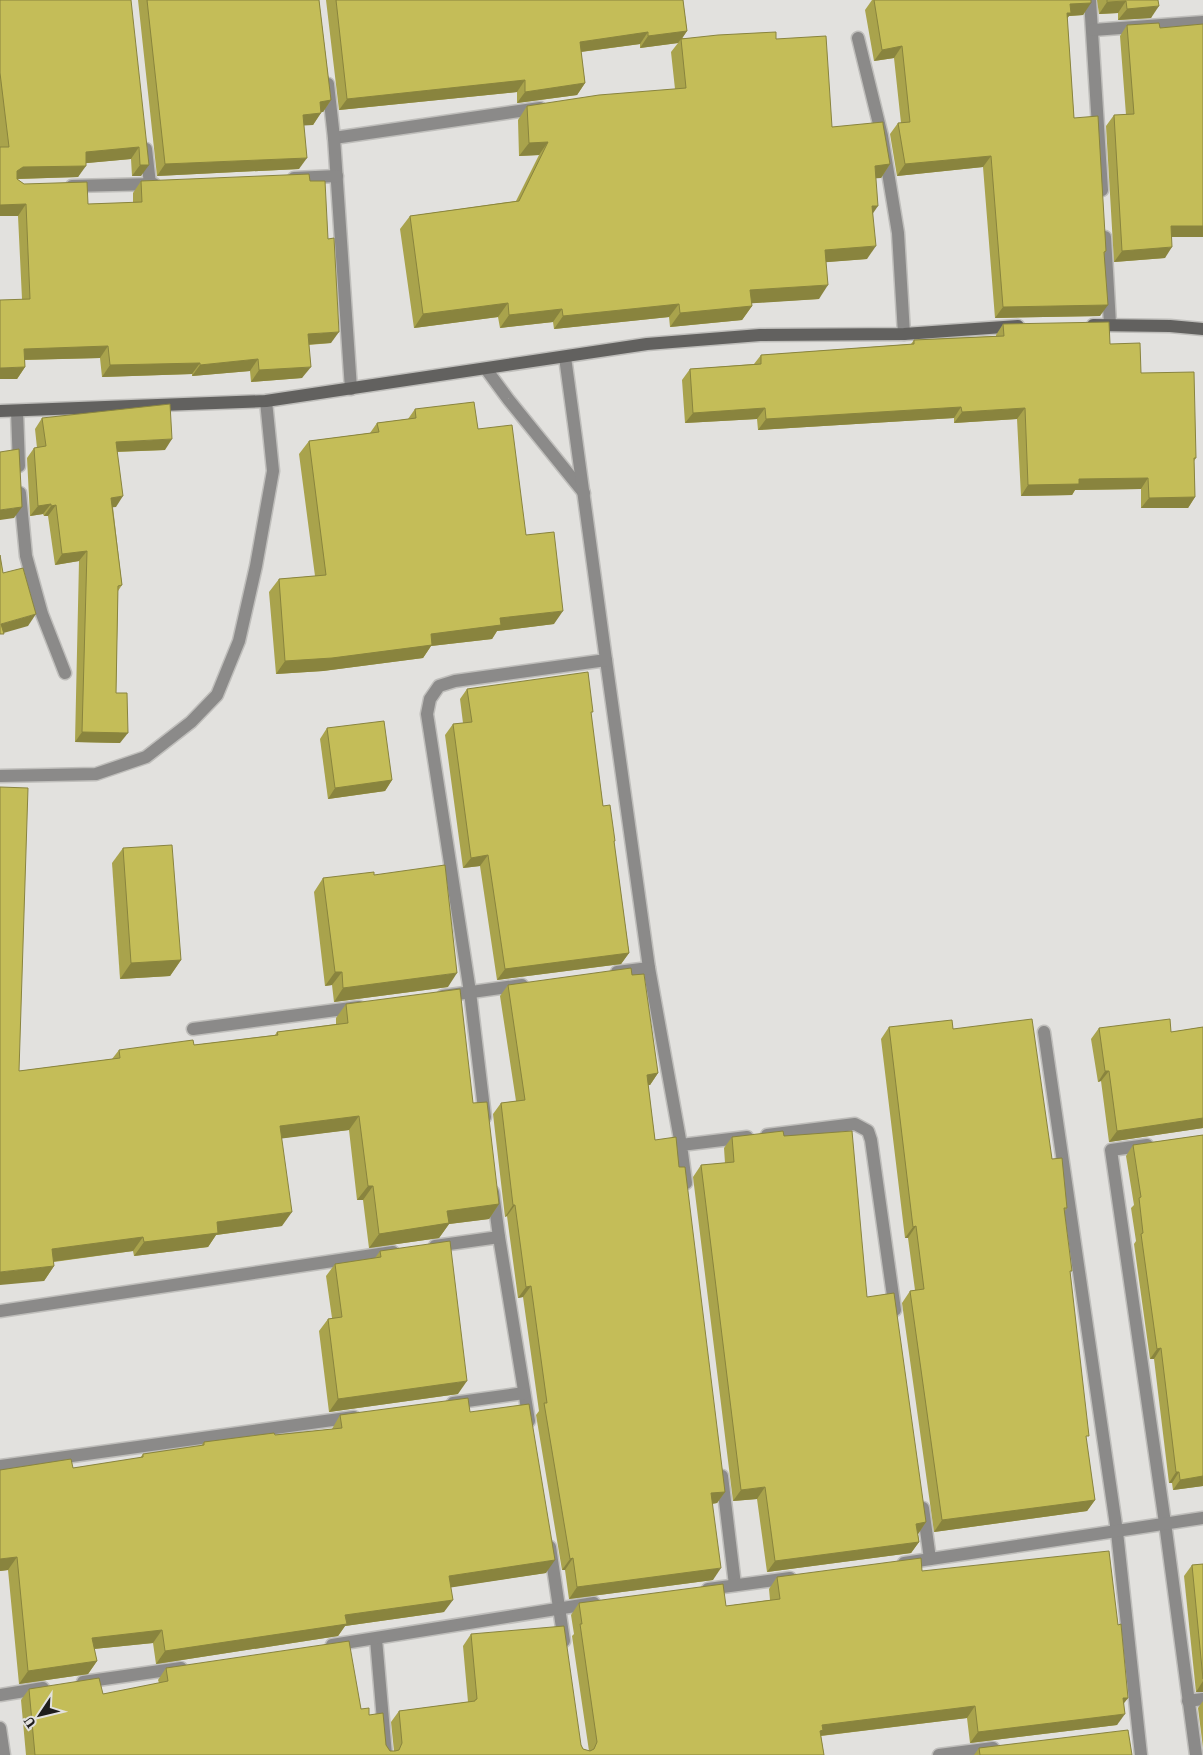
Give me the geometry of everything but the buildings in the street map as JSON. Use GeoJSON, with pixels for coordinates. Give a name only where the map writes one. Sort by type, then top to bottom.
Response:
{"type":"FeatureCollection","features":[{"type":"Feature","properties":{"kind":"street"},"geometry":{"type":"LineString","coordinates":[[1090,0],[1103,206]]}},
{"type":"Feature","properties":{"kind":"street"},"geometry":{"type":"LineString","coordinates":[[1093,30],[1203,22]]}},
{"type":"Feature","properties":{"kind":"street"},"geometry":{"type":"LineString","coordinates":[[858,38],[882,136],[896,224],[904,334]]}},
{"type":"Feature","properties":{"kind":"street"},"geometry":{"type":"LineString","coordinates":[[326,69],[337,176],[351,389]]}},
{"type":"Feature","properties":{"kind":"street"},"geometry":{"type":"LineString","coordinates":[[334,138],[556,106]]}},
{"type":"Feature","properties":{"kind":"street"},"geometry":{"type":"LineString","coordinates":[[145,136],[150,184]]}},
{"type":"Feature","properties":{"kind":"street"},"geometry":{"type":"LineString","coordinates":[[278,179],[337,176]]}},
{"type":"Feature","properties":{"kind":"street"},"geometry":{"type":"LineString","coordinates":[[64,186],[170,183]]}},
{"type":"Feature","properties":{"kind":"street"},"geometry":{"type":"LineString","coordinates":[[1104,226],[1110,324]]}},
{"type":"Feature","properties":{"kind":"street"},"geometry":{"type":"LineString","coordinates":[[1080,325],[1110,324],[1203,329]]}},
{"type":"Feature","properties":{"kind":"street"},"geometry":{"type":"LineString","coordinates":[[0,411],[266,401],[647,344],[760,335],[904,334],[1001,326],[1031,326]]}},
{"type":"Feature","properties":{"kind":"street"},"geometry":{"type":"LineString","coordinates":[[565,357],[650,968],[681,1145],[687,1192]]}},
{"type":"Feature","properties":{"kind":"street"},"geometry":{"type":"LineString","coordinates":[[486,369],[584,493]]}},
{"type":"Feature","properties":{"kind":"street"},"geometry":{"type":"LineString","coordinates":[[0,776],[96,774],[146,757],[191,722],[216,695],[239,641],[256,566],[273,471],[266,401]]}},
{"type":"Feature","properties":{"kind":"street"},"geometry":{"type":"LineString","coordinates":[[17,411],[20,492],[26,556],[42,614],[65,673]]}},
{"type":"Feature","properties":{"kind":"street"},"geometry":{"type":"LineString","coordinates":[[486,1129],[470,992],[427,714],[430,699],[439,686],[455,682],[606,660]]}},
{"type":"Feature","properties":{"kind":"street"},"geometry":{"type":"LineString","coordinates":[[602,974],[650,968]]}},
{"type":"Feature","properties":{"kind":"street"},"geometry":{"type":"LineString","coordinates":[[430,998],[536,983]]}},
{"type":"Feature","properties":{"kind":"street"},"geometry":{"type":"LineString","coordinates":[[193,1029],[371,1006]]}},
{"type":"Feature","properties":{"kind":"street"},"geometry":{"type":"LineString","coordinates":[[1044,1032],[1117,1532],[1133,1732],[1141,1755]]}},
{"type":"Feature","properties":{"kind":"street"},"geometry":{"type":"LineString","coordinates":[[681,1145],[855,1124],[868,1131],[871,1140],[898,1325]]}},
{"type":"Feature","properties":{"kind":"street"},"geometry":{"type":"LineString","coordinates":[[1155,1144],[1111,1150],[1165,1523],[1196,1755]]}},
{"type":"Feature","properties":{"kind":"street"},"geometry":{"type":"LineString","coordinates":[[492,1178],[498,1237],[531,1432]]}},
{"type":"Feature","properties":{"kind":"street"},"geometry":{"type":"LineString","coordinates":[[420,1248],[498,1237]]}},
{"type":"Feature","properties":{"kind":"street"},"geometry":{"type":"LineString","coordinates":[[0,1311],[401,1251]]}},
{"type":"Feature","properties":{"kind":"street"},"geometry":{"type":"LineString","coordinates":[[445,1404],[524,1393]]}},
{"type":"Feature","properties":{"kind":"street"},"geometry":{"type":"LineString","coordinates":[[0,1466],[366,1415]]}},
{"type":"Feature","properties":{"kind":"street"},"geometry":{"type":"LineString","coordinates":[[720,1467],[735,1585]]}},
{"type":"Feature","properties":{"kind":"street"},"geometry":{"type":"LineString","coordinates":[[921,1491],[930,1559]]}},
{"type":"Feature","properties":{"kind":"street"},"geometry":{"type":"LineString","coordinates":[[891,1564],[1203,1518]]}},
{"type":"Feature","properties":{"kind":"street"},"geometry":{"type":"LineString","coordinates":[[548,1540],[560,1608],[566,1657]]}},
{"type":"Feature","properties":{"kind":"street"},"geometry":{"type":"LineString","coordinates":[[696,1590],[803,1576]]}},
{"type":"Feature","properties":{"kind":"street"},"geometry":{"type":"LineString","coordinates":[[316,1648],[560,1608],[608,1602]]}},
{"type":"Feature","properties":{"kind":"street"},"geometry":{"type":"LineString","coordinates":[[376,1639],[386,1755]]}},
{"type":"Feature","properties":{"kind":"street"},"geometry":{"type":"LineString","coordinates":[[0,1695],[198,1665]]}},
{"type":"Feature","properties":{"kind":"street"},"geometry":{"type":"LineString","coordinates":[[1188,1701],[1203,1699]]}},
{"type":"Feature","properties":{"kind":"street"},"geometry":{"type":"LineString","coordinates":[[0,1728],[4,1755]]}},
{"type":"Feature","properties":{"kind":"street"},"geometry":{"type":"LineString","coordinates":[[939,1755],[1005,1747]]}}]}
